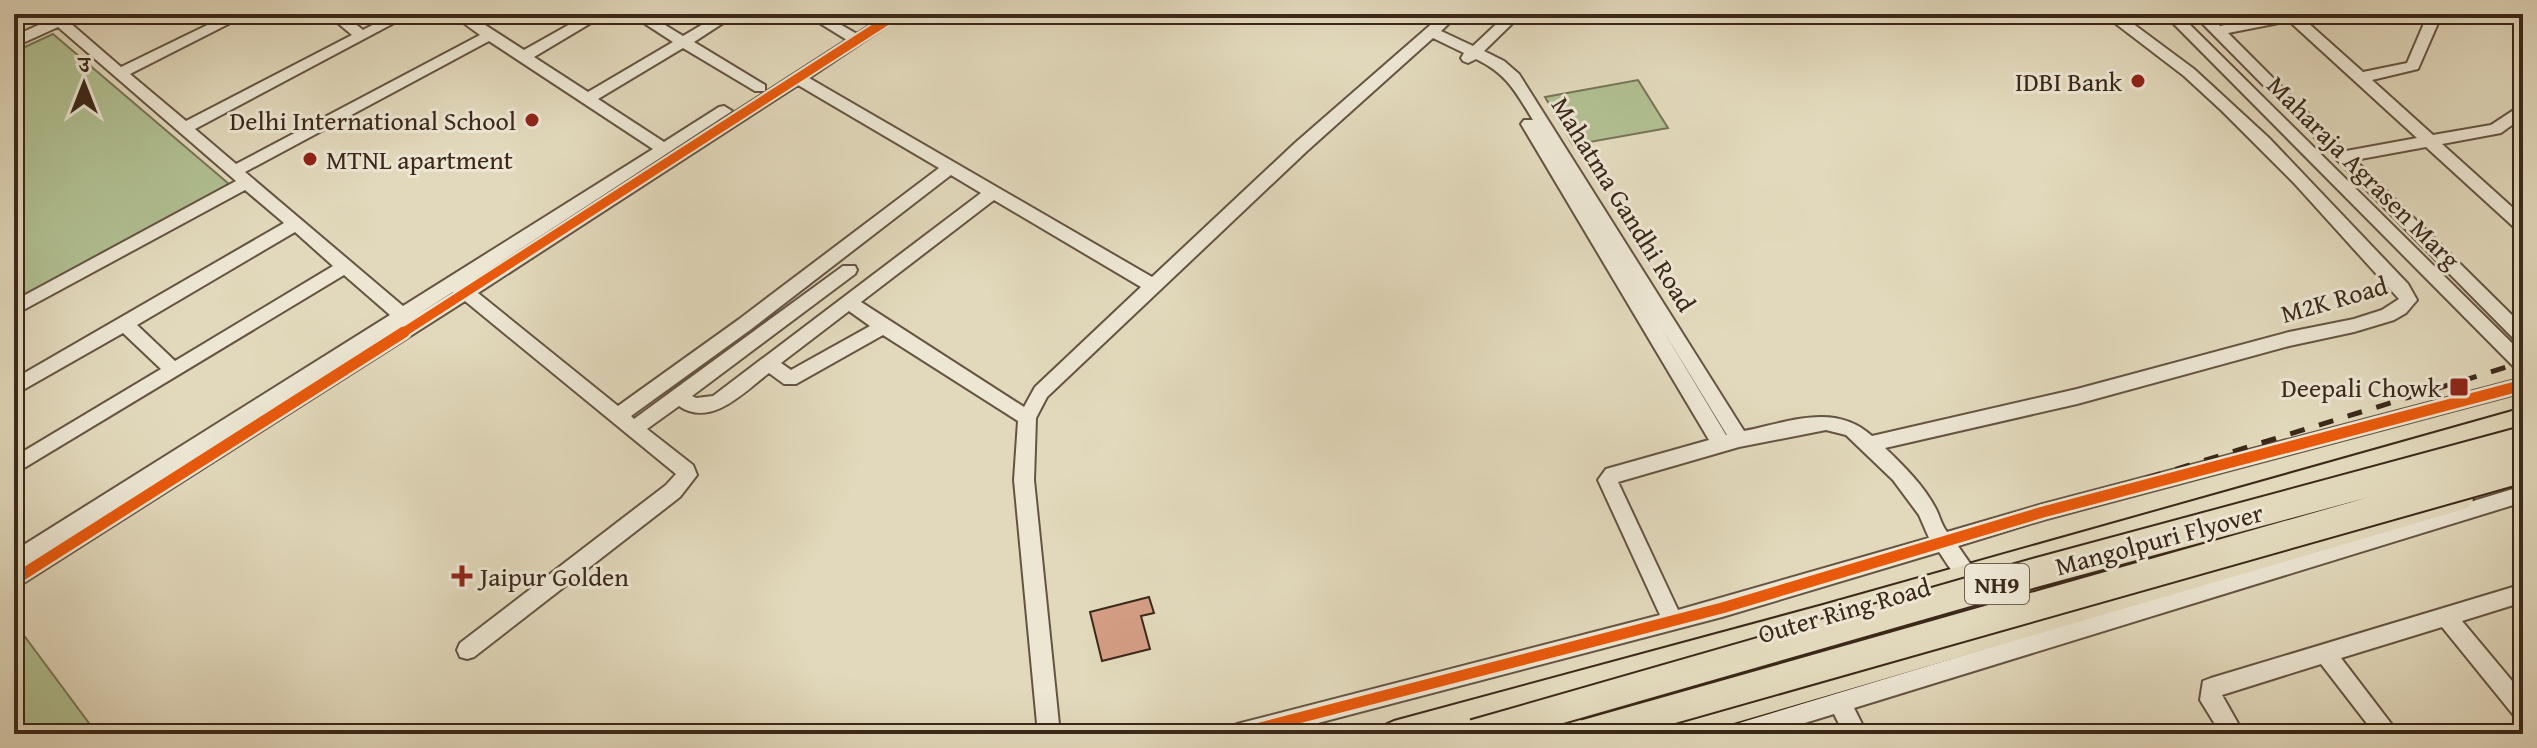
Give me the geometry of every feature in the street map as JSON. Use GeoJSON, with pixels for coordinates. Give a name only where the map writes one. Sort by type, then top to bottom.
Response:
{"type":"FeatureCollection","features":[{"type":"Feature","properties":{"kind":"highway","name":"Mangolpuri Flyover"},"geometry":{"type":"LineString","coordinates":[[1474,734],[2038,572],[2523,441]]}},
{"type":"Feature","properties":{"kind":"highway","name":"Mangolpuri Flyover"},"geometry":{"type":"LineString","coordinates":[[1585,734],[2523,468]]}},
{"type":"Feature","properties":{"kind":"main road","name":"Outer Ring Road"},"geometry":{"type":"LineString","coordinates":[[1394,734],[2523,417]]}},
{"type":"Feature","properties":{"kind":"main road"},"geometry":{"type":"LineString","coordinates":[[2302,480],[2352,533]]}},
{"type":"Feature","properties":{"kind":"main road"},"geometry":{"type":"LineString","coordinates":[[1653,734],[2352,533],[2523,480]]}},
{"type":"Feature","properties":{"kind":"street"},"geometry":{"type":"LineString","coordinates":[[120,73],[241,14]]}},
{"type":"Feature","properties":{"kind":"street"},"geometry":{"type":"LineString","coordinates":[[334,14],[362,36]]}},
{"type":"Feature","properties":{"kind":"street"},"geometry":{"type":"LineString","coordinates":[[185,128],[404,14]]}},
{"type":"Feature","properties":{"kind":"street"},"geometry":{"type":"LineString","coordinates":[[458,14],[664,149]]}},
{"type":"Feature","properties":{"kind":"street"},"geometry":{"type":"LineString","coordinates":[[523,57],[599,14]]}},
{"type":"Feature","properties":{"kind":"street"},"geometry":{"type":"LineString","coordinates":[[637,14],[760,88]]}},
{"type":"Feature","properties":{"kind":"street"},"geometry":{"type":"LineString","coordinates":[[587,99],[730,14]]}},
{"type":"Feature","properties":{"kind":"street"},"geometry":{"type":"LineString","coordinates":[[812,14],[851,36]]}},
{"type":"Feature","properties":{"kind":"street"},"geometry":{"type":"LineString","coordinates":[[14,562],[798,78],[875,14]]}},
{"type":"Feature","properties":{"kind":"street"},"geometry":{"type":"LineString","coordinates":[[460,288],[664,149],[760,88],[851,36],[897,14]]}},
{"type":"Feature","properties":{"kind":"street","name":"Mahatma Gandhi Road"},"geometry":{"type":"LineString","coordinates":[[1425,14],[1502,79],[1730,441]]}},
{"type":"Feature","properties":{"kind":"street"},"geometry":{"type":"LineString","coordinates":[[1470,55],[1515,14]]}},
{"type":"Feature","properties":{"kind":"street","name":"M2K Road"},"geometry":{"type":"LineString","coordinates":[[1870,444],[2109,389],[2373,319],[2395,313],[2408,300],[2402,288],[2277,158],[2186,71],[2110,14]]}},
{"type":"Feature","properties":{"kind":"street","name":"Maharaja Agrasen Marg"},"geometry":{"type":"LineString","coordinates":[[2171,14],[2523,365]]}},
{"type":"Feature","properties":{"kind":"street","name":"Maharaja Agrasen Marg"},"geometry":{"type":"LineString","coordinates":[[2200,14],[2523,337]]}},
{"type":"Feature","properties":{"kind":"street"},"geometry":{"type":"LineString","coordinates":[[2359,78],[2413,66],[2435,14]]}},
{"type":"Feature","properties":{"kind":"street"},"geometry":{"type":"LineString","coordinates":[[2509,14],[2523,19]]}},
{"type":"Feature","properties":{"kind":"street"},"geometry":{"type":"LineString","coordinates":[[2217,31],[2291,15],[2523,226]]}},
{"type":"Feature","properties":{"kind":"street"},"geometry":{"type":"LineString","coordinates":[[14,41],[67,18],[120,73],[407,320]]}},
{"type":"Feature","properties":{"kind":"street"},"geometry":{"type":"LineString","coordinates":[[1049,734],[1024,480],[1027,418],[1041,392],[1301,147],[1437,27]]}},
{"type":"Feature","properties":{"kind":"street"},"geometry":{"type":"LineString","coordinates":[[14,309],[490,35]]}},
{"type":"Feature","properties":{"kind":"street"},"geometry":{"type":"LineString","coordinates":[[798,78],[1153,286]]}},
{"type":"Feature","properties":{"kind":"street"},"geometry":{"type":"LineString","coordinates":[[2342,157],[2496,129],[2523,109]]}},
{"type":"Feature","properties":{"kind":"street"},"geometry":{"type":"LineString","coordinates":[[2277,158],[2319,161]]}},
{"type":"Feature","properties":{"kind":"street"},"geometry":{"type":"LineString","coordinates":[[618,416],[744,325],[950,167]]}},
{"type":"Feature","properties":{"kind":"street"},"geometry":{"type":"LineString","coordinates":[[678,396],[693,406],[717,403],[993,192]]}},
{"type":"Feature","properties":{"kind":"street"},"geometry":{"type":"LineString","coordinates":[[2506,210],[2523,204]]}},
{"type":"Feature","properties":{"kind":"street"},"geometry":{"type":"LineString","coordinates":[[14,388],[296,224]]}},
{"type":"Feature","properties":{"kind":"street"},"geometry":{"type":"LineString","coordinates":[[2423,265],[2447,261]]}},
{"type":"Feature","properties":{"kind":"street"},"geometry":{"type":"LineString","coordinates":[[14,466],[345,267]]}},
{"type":"Feature","properties":{"kind":"street"},"geometry":{"type":"LineString","coordinates":[[634,429],[849,270]]}},
{"type":"Feature","properties":{"kind":"street"},"geometry":{"type":"LineString","coordinates":[[460,288],[686,471],[685,479],[467,650]]}},
{"type":"Feature","properties":{"kind":"street"},"geometry":{"type":"LineString","coordinates":[[849,302],[1027,418]]}},
{"type":"Feature","properties":{"kind":"street"},"geometry":{"type":"LineString","coordinates":[[14,580],[407,320]]}},
{"type":"Feature","properties":{"kind":"street"},"geometry":{"type":"LineString","coordinates":[[125,324],[173,370]]}},
{"type":"Feature","properties":{"kind":"street"},"geometry":{"type":"LineString","coordinates":[[769,364],[790,379],[883,327]]}},
{"type":"Feature","properties":{"kind":"street"},"geometry":{"type":"LineString","coordinates":[[1237,734],[1673,621],[2043,512],[2523,385]]}},
{"type":"Feature","properties":{"kind":"street"},"geometry":{"type":"LineString","coordinates":[[1673,621],[1608,480],[1613,475],[1730,441],[1836,423],[1853,430],[1870,444],[1918,518],[1930,524],[1968,575]]}},
{"type":"Feature","properties":{"kind":"street"},"geometry":{"type":"LineString","coordinates":[[1746,733],[2523,494]]}},
{"type":"Feature","properties":{"kind":"street"},"geometry":{"type":"LineString","coordinates":[[2233,734],[2211,700],[2211,688],[2523,593]]}},
{"type":"Feature","properties":{"kind":"street"},"geometry":{"type":"LineString","coordinates":[[2446,617],[2523,710]]}},
{"type":"Feature","properties":{"kind":"street"},"geometry":{"type":"LineString","coordinates":[[2325,653],[2388,734]]}},
{"type":"Feature","properties":{"kind":"street"},"geometry":{"type":"LineString","coordinates":[[1840,704],[1856,734]]}},
{"type":"Feature","properties":{"kind":"green space"},"geometry":{"type":"Polygon","coordinates":[[[53,34],[229,184],[14,302],[14,52],[53,34]]]}},
{"type":"Feature","properties":{"kind":"green space"},"geometry":{"type":"Polygon","coordinates":[[[1638,80],[1668,128],[1573,145],[1545,97],[1638,80]]]}},
{"type":"Feature","properties":{"kind":"green space"},"geometry":{"type":"Polygon","coordinates":[[[14,622],[97,734],[14,734],[14,622]]]}},
{"type":"Feature","properties":{"kind":"building"},"geometry":{"type":"Polygon","coordinates":[[[1149,597],[1154,613],[1141,616],[1150,649],[1102,661],[1090,612],[1149,597]]]}},
{"type":"Feature","properties":{"kind":"railway"},"geometry":{"type":"LineString","coordinates":[[1717,611],[2523,362]]}},
{"type":"Feature","properties":{"kind":"cycle path"},"geometry":{"type":"LineString","coordinates":[[14,580],[897,14]]}},
{"type":"Feature","properties":{"kind":"cycle path"},"geometry":{"type":"LineString","coordinates":[[1237,734],[1722,608],[2043,512],[2523,385]]}},
{"type":"Feature","properties":{"kind":"place","name":"IDBI Bank"},"geometry":{"type":"Point","coordinates":[2138,81]}},
{"type":"Feature","properties":{"kind":"place","name":"Delhi International School"},"geometry":{"type":"Point","coordinates":[532,120]}},
{"type":"Feature","properties":{"kind":"place","name":"MTNL apartment"},"geometry":{"type":"Point","coordinates":[310,159]}},
{"type":"Feature","properties":{"kind":"place","name":"Deepali Chowk"},"geometry":{"type":"Point","coordinates":[2459,387]}},
{"type":"Feature","properties":{"kind":"place","name":"Jaipur Golden"},"geometry":{"type":"Point","coordinates":[462,576]}}]}
